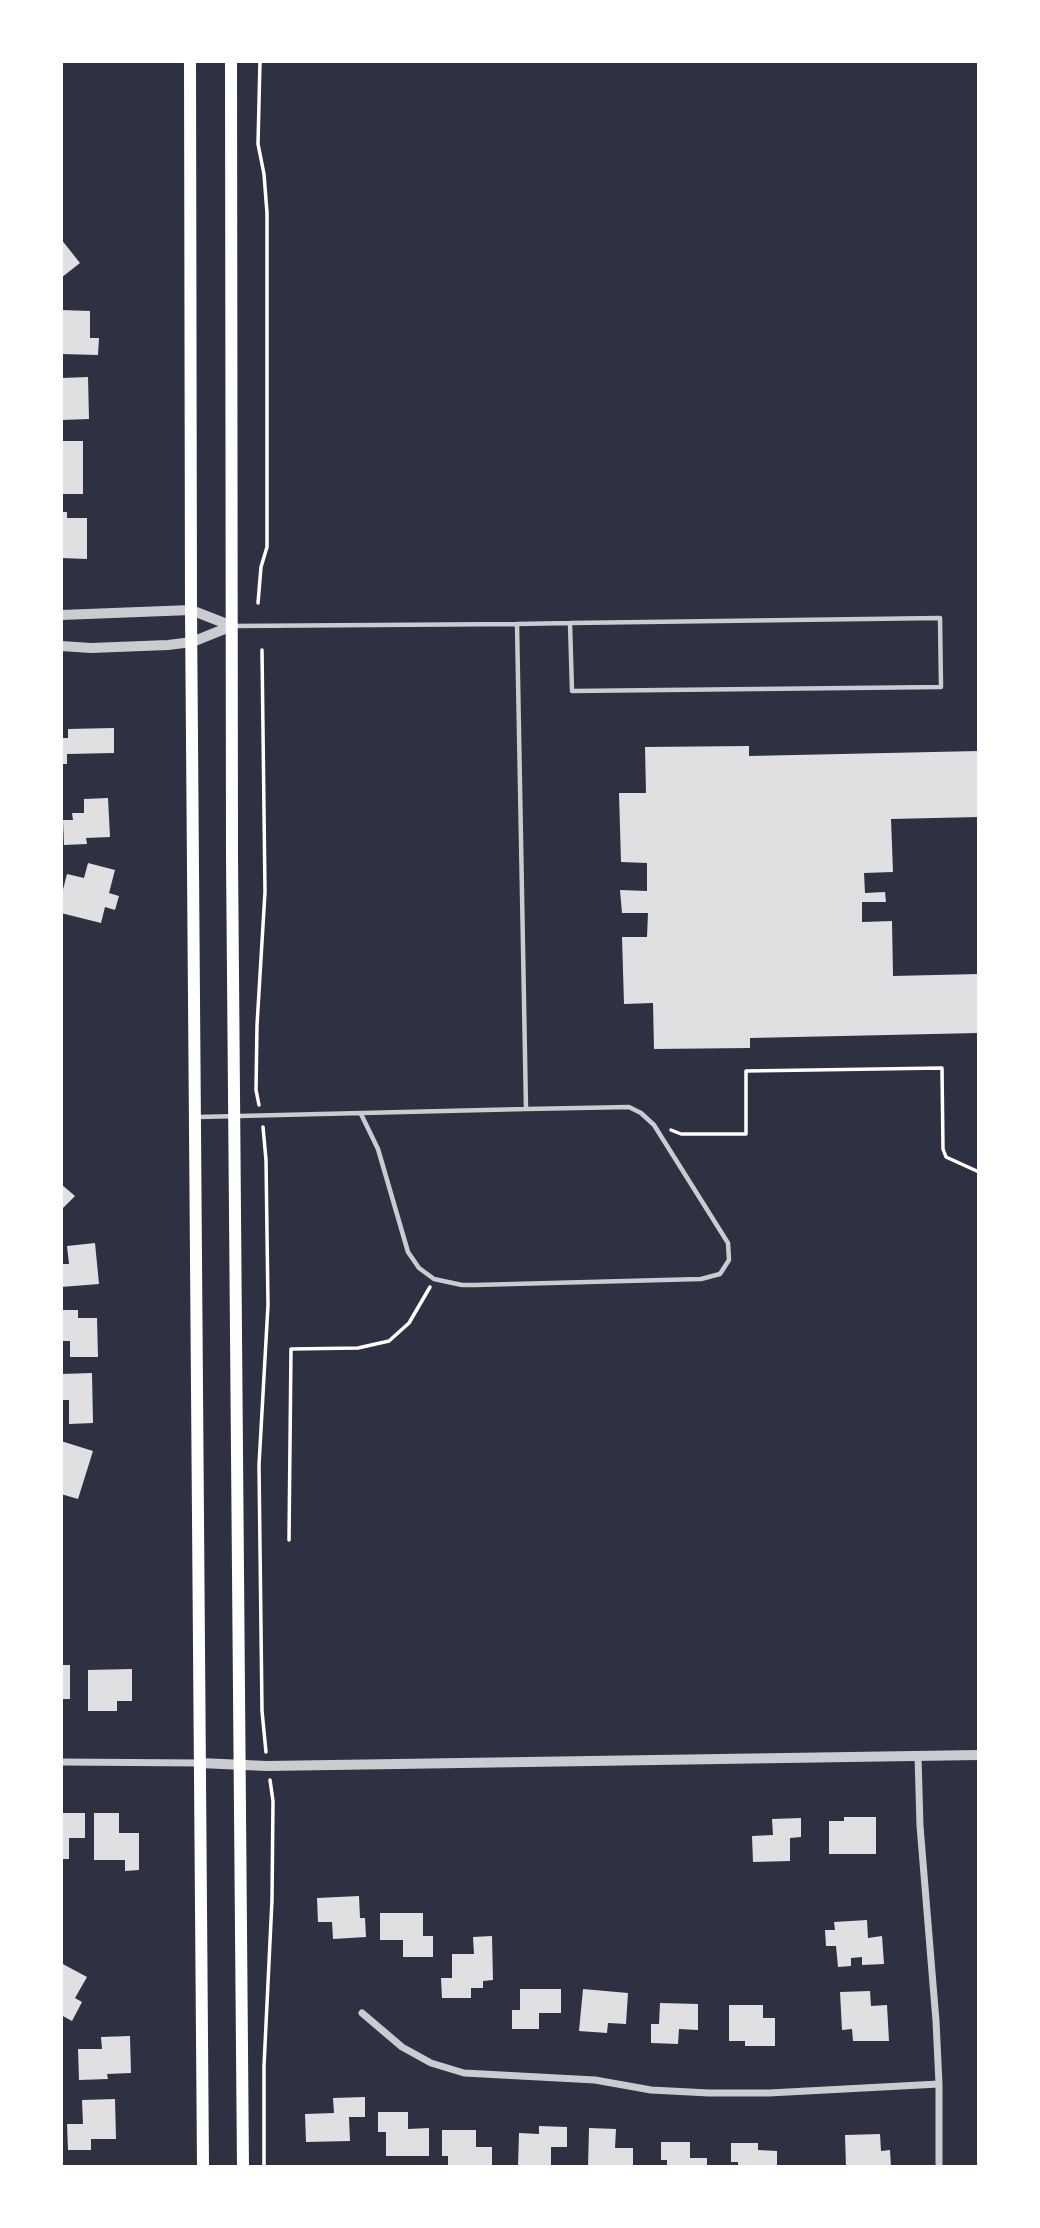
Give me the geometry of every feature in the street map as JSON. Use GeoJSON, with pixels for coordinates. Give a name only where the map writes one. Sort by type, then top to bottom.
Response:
{"type":"FeatureCollection","features":[{"type":"Feature","properties":{"kind":"main road"},"geometry":{"type":"LineString","coordinates":[[190,61],[191,610],[203,2167]]}},
{"type":"Feature","properties":{"kind":"main road"},"geometry":{"type":"LineString","coordinates":[[231,61],[238,1766],[243,2167]]}},
{"type":"Feature","properties":{"kind":"street"},"geometry":{"type":"LineString","coordinates":[[61,615],[191,610],[232,626]]}},
{"type":"Feature","properties":{"kind":"street"},"geometry":{"type":"LineString","coordinates":[[61,646],[130,647],[192,642],[232,626]]}},
{"type":"Feature","properties":{"kind":"street"},"geometry":{"type":"LineString","coordinates":[[61,1762],[200,1763],[238,1766],[979,1755]]}},
{"type":"Feature","properties":{"kind":"street"},"geometry":{"type":"LineString","coordinates":[[918,1756],[920,1826],[939,2084],[939,2167]]}},
{"type":"Feature","properties":{"kind":"street"},"geometry":{"type":"LineString","coordinates":[[362,2013],[402,2047],[431,2063],[464,2073],[595,2080],[651,2090],[709,2093],[939,2084]]}},
{"type":"Feature","properties":{"kind":"lane"},"geometry":{"type":"LineString","coordinates":[[232,626],[940,618],[941,687],[572,691],[570,623]]}},
{"type":"Feature","properties":{"kind":"lane"},"geometry":{"type":"LineString","coordinates":[[517,624],[526,1109]]}},
{"type":"Feature","properties":{"kind":"lane"},"geometry":{"type":"LineString","coordinates":[[195,1117],[629,1107],[652,1123],[728,1243],[729,1260],[720,1274],[701,1279],[461,1285],[434,1279],[418,1268],[408,1252],[378,1149],[361,1114]]}},
{"type":"Feature","properties":{"kind":"path"},"geometry":{"type":"LineString","coordinates":[[258,603],[261,568],[267,547],[267,213],[258,144],[260,61]]}},
{"type":"Feature","properties":{"kind":"path"},"geometry":{"type":"LineString","coordinates":[[256,1090],[265,892],[262,650]]}},
{"type":"Feature","properties":{"kind":"path"},"geometry":{"type":"LineString","coordinates":[[652,1123],[681,1134],[746,1133],[746,1071],[942,1068],[943,1149],[946,1157],[979,1172]]}},
{"type":"Feature","properties":{"kind":"path"},"geometry":{"type":"LineString","coordinates":[[264,1730],[259,1465],[268,1305],[265,1139]]}},
{"type":"Feature","properties":{"kind":"path"},"geometry":{"type":"LineString","coordinates":[[289,1540],[292,1349],[358,1348],[389,1341],[409,1323],[434,1279]]}},
{"type":"Feature","properties":{"kind":"path"},"geometry":{"type":"LineString","coordinates":[[264,2167],[264,2066],[271,1941],[273,1801]]}},
{"type":"Feature","properties":{"kind":"building"},"geometry":{"type":"Polygon","coordinates":[[[61,239],[80,263],[61,278],[61,239]]]}},
{"type":"Feature","properties":{"kind":"building"},"geometry":{"type":"Polygon","coordinates":[[[61,310],[90,311],[90,338],[99,338],[98,355],[61,354],[61,310]]]}},
{"type":"Feature","properties":{"kind":"building"},"geometry":{"type":"Polygon","coordinates":[[[88,377],[89,419],[61,420],[62,378],[88,377]]]}},
{"type":"Feature","properties":{"kind":"building"},"geometry":{"type":"Polygon","coordinates":[[[61,441],[83,441],[83,494],[62,494],[61,441]]]}},
{"type":"Feature","properties":{"kind":"building"},"geometry":{"type":"Polygon","coordinates":[[[61,512],[67,512],[67,518],[87,518],[87,559],[61,558],[61,512]]]}},
{"type":"Feature","properties":{"kind":"building"},"geometry":{"type":"Polygon","coordinates":[[[114,728],[114,753],[67,754],[67,764],[61,764],[61,738],[68,738],[68,729],[114,728]]]}},
{"type":"Feature","properties":{"kind":"building"},"geometry":{"type":"Polygon","coordinates":[[[749,746],[749,756],[979,751],[979,817],[891,819],[893,872],[864,873],[865,893],[885,892],[886,902],[862,902],[862,922],[892,921],[893,976],[979,974],[979,1033],[750,1038],[750,1048],[654,1049],[653,1003],[624,1004],[622,937],[647,937],[648,913],[622,913],[620,890],[647,891],[647,863],[621,862],[619,793],[646,793],[645,747],[749,746]]]}},
{"type":"Feature","properties":{"kind":"building"},"geometry":{"type":"Polygon","coordinates":[[[108,798],[110,837],[86,838],[87,844],[64,845],[63,820],[73,820],[72,813],[84,813],[84,799],[108,798]]]}},
{"type":"Feature","properties":{"kind":"building"},"geometry":{"type":"Polygon","coordinates":[[[88,863],[115,870],[109,893],[119,896],[115,910],[105,907],[101,923],[61,913],[61,897],[67,874],[84,878],[88,863]]]}},
{"type":"Feature","properties":{"kind":"building"},"geometry":{"type":"Polygon","coordinates":[[[61,1184],[75,1196],[61,1210],[61,1184]]]}},
{"type":"Feature","properties":{"kind":"building"},"geometry":{"type":"Polygon","coordinates":[[[95,1243],[99,1284],[61,1287],[61,1264],[69,1264],[67,1246],[95,1243]]]}},
{"type":"Feature","properties":{"kind":"building"},"geometry":{"type":"Polygon","coordinates":[[[61,1310],[78,1310],[78,1318],[97,1318],[98,1357],[70,1357],[70,1341],[61,1341],[61,1310]]]}},
{"type":"Feature","properties":{"kind":"building"},"geometry":{"type":"Polygon","coordinates":[[[92,1373],[93,1423],[69,1424],[69,1400],[61,1400],[61,1374],[92,1373]]]}},
{"type":"Feature","properties":{"kind":"building"},"geometry":{"type":"Polygon","coordinates":[[[61,1441],[93,1451],[78,1499],[61,1494],[61,1441]]]}},
{"type":"Feature","properties":{"kind":"building"},"geometry":{"type":"Polygon","coordinates":[[[61,1665],[70,1665],[70,1699],[61,1699],[61,1665]]]}},
{"type":"Feature","properties":{"kind":"building"},"geometry":{"type":"Polygon","coordinates":[[[132,1669],[132,1701],[117,1701],[117,1711],[88,1711],[88,1670],[132,1669]]]}},
{"type":"Feature","properties":{"kind":"building"},"geometry":{"type":"Polygon","coordinates":[[[61,1813],[85,1813],[85,1838],[69,1838],[69,1859],[61,1859],[61,1813]]]}},
{"type":"Feature","properties":{"kind":"building"},"geometry":{"type":"Polygon","coordinates":[[[94,1813],[119,1813],[119,1833],[139,1833],[139,1870],[125,1871],[125,1860],[94,1860],[94,1813]]]}},
{"type":"Feature","properties":{"kind":"building"},"geometry":{"type":"Polygon","coordinates":[[[844,1817],[876,1817],[876,1854],[829,1854],[829,1821],[844,1821],[844,1817]]]}},
{"type":"Feature","properties":{"kind":"building"},"geometry":{"type":"Polygon","coordinates":[[[801,1818],[801,1837],[790,1838],[790,1861],[753,1862],[752,1836],[773,1835],[772,1819],[801,1818]]]}},
{"type":"Feature","properties":{"kind":"building"},"geometry":{"type":"Polygon","coordinates":[[[359,1896],[360,1918],[365,1918],[366,1937],[333,1939],[332,1922],[318,1922],[317,1898],[359,1896]]]}},
{"type":"Feature","properties":{"kind":"building"},"geometry":{"type":"Polygon","coordinates":[[[380,1913],[423,1913],[423,1936],[433,1936],[433,1957],[403,1957],[403,1940],[380,1940],[380,1913]]]}},
{"type":"Feature","properties":{"kind":"building"},"geometry":{"type":"Polygon","coordinates":[[[867,1920],[868,1938],[882,1936],[884,1964],[862,1965],[862,1957],[851,1958],[851,1966],[838,1967],[836,1946],[826,1946],[825,1930],[835,1930],[834,1922],[867,1920]]]}},
{"type":"Feature","properties":{"kind":"building"},"geometry":{"type":"Polygon","coordinates":[[[492,1936],[493,1980],[483,1981],[483,1988],[471,1988],[471,1998],[442,1998],[441,1978],[452,1978],[452,1954],[474,1954],[473,1937],[492,1936]]]}},
{"type":"Feature","properties":{"kind":"building"},"geometry":{"type":"Polygon","coordinates":[[[61,1963],[87,1977],[75,1998],[82,2002],[72,2021],[61,2015],[61,1963]]]}},
{"type":"Feature","properties":{"kind":"building"},"geometry":{"type":"Polygon","coordinates":[[[520,1989],[561,1989],[561,2013],[539,2013],[539,2029],[512,2029],[512,2010],[520,2010],[520,1989]]]}},
{"type":"Feature","properties":{"kind":"building"},"geometry":{"type":"Polygon","coordinates":[[[583,1989],[628,1993],[626,2024],[608,2023],[607,2033],[579,2031],[583,1989]]]}},
{"type":"Feature","properties":{"kind":"building"},"geometry":{"type":"Polygon","coordinates":[[[870,1991],[871,2006],[887,2005],[889,2041],[853,2041],[852,2029],[842,2030],[840,1992],[870,1991]]]}},
{"type":"Feature","properties":{"kind":"building"},"geometry":{"type":"Polygon","coordinates":[[[660,2003],[698,2004],[698,2030],[679,2029],[678,2044],[651,2043],[651,2024],[659,2024],[660,2003]]]}},
{"type":"Feature","properties":{"kind":"building"},"geometry":{"type":"Polygon","coordinates":[[[729,2005],[763,2005],[763,2018],[775,2018],[775,2046],[745,2046],[745,2041],[729,2041],[729,2005]]]}},
{"type":"Feature","properties":{"kind":"building"},"geometry":{"type":"Polygon","coordinates":[[[130,2036],[131,2073],[107,2074],[108,2079],[79,2080],[78,2049],[102,2049],[101,2037],[130,2036]]]}},
{"type":"Feature","properties":{"kind":"building"},"geometry":{"type":"Polygon","coordinates":[[[365,2097],[365,2117],[349,2117],[350,2141],[306,2142],[305,2114],[334,2113],[333,2098],[365,2097]]]}},
{"type":"Feature","properties":{"kind":"building"},"geometry":{"type":"Polygon","coordinates":[[[115,2099],[116,2139],[91,2139],[91,2150],[68,2150],[67,2124],[83,2124],[82,2100],[115,2099]]]}},
{"type":"Feature","properties":{"kind":"building"},"geometry":{"type":"Polygon","coordinates":[[[378,2112],[408,2112],[408,2129],[429,2128],[429,2156],[386,2156],[386,2132],[378,2132],[378,2112]]]}},
{"type":"Feature","properties":{"kind":"building"},"geometry":{"type":"Polygon","coordinates":[[[539,2126],[567,2127],[567,2147],[551,2147],[551,2167],[518,2166],[519,2133],[539,2134],[539,2126]]]}},
{"type":"Feature","properties":{"kind":"building"},"geometry":{"type":"Polygon","coordinates":[[[589,2128],[616,2129],[615,2148],[633,2148],[633,2167],[588,2167],[589,2128]]]}},
{"type":"Feature","properties":{"kind":"building"},"geometry":{"type":"Polygon","coordinates":[[[442,2130],[476,2130],[476,2147],[492,2147],[492,2167],[448,2167],[448,2156],[442,2156],[442,2130]]]}},
{"type":"Feature","properties":{"kind":"building"},"geometry":{"type":"Polygon","coordinates":[[[880,2134],[881,2151],[890,2150],[891,2167],[846,2167],[845,2135],[880,2134]]]}},
{"type":"Feature","properties":{"kind":"building"},"geometry":{"type":"Polygon","coordinates":[[[661,2142],[690,2142],[690,2158],[707,2158],[707,2167],[667,2167],[667,2160],[661,2160],[661,2142]]]}},
{"type":"Feature","properties":{"kind":"building"},"geometry":{"type":"Polygon","coordinates":[[[731,2143],[758,2143],[758,2150],[777,2151],[777,2167],[738,2167],[738,2162],[731,2162],[731,2143]]]}}]}
